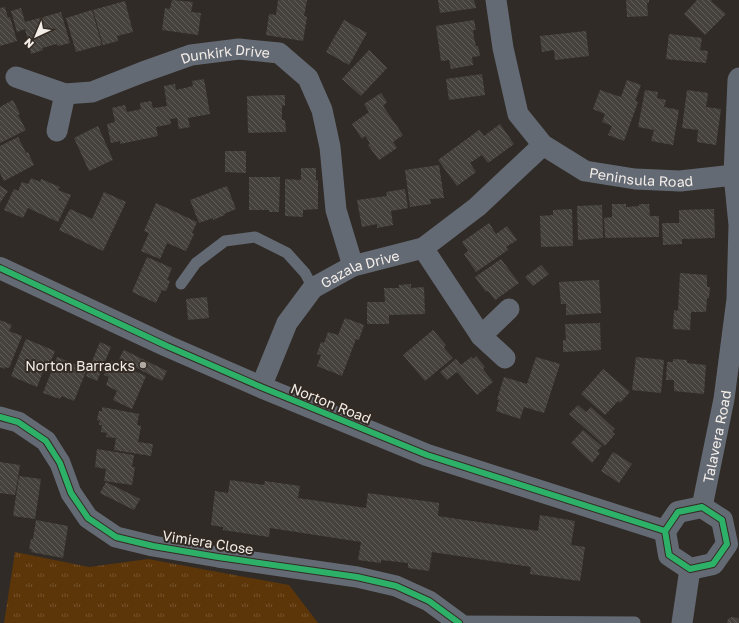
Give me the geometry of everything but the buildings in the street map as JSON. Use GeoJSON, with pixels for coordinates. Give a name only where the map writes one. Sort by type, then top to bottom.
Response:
{"type":"FeatureCollection","features":[{"type":"Feature","properties":{"kind":"street","name":"Peninsula Road"},"geometry":{"type":"LineString","coordinates":[[496,0],[503,48],[518,114],[543,145],[585,171],[635,179],[680,181],[734,175]]}},
{"type":"Feature","properties":{"kind":"street","name":"Dunkirk Drive"},"geometry":{"type":"LineString","coordinates":[[16,77],[65,94],[92,92],[143,72],[191,56],[239,49],[279,53],[308,78],[322,110],[330,147],[336,210],[353,266]]}},
{"type":"Feature","properties":{"kind":"street","name":"Talavera Road"},"geometry":{"type":"LineString","coordinates":[[702,507],[724,399],[738,299],[739,225],[734,175],[739,78]]}},
{"type":"Feature","properties":{"kind":"street"},"geometry":{"type":"LineString","coordinates":[[57,131],[65,94]]}},
{"type":"Feature","properties":{"kind":"street","name":"Gazala Drive"},"geometry":{"type":"LineString","coordinates":[[261,387],[287,323],[313,288],[353,266],[423,248],[477,207],[543,145]]}},
{"type":"Feature","properties":{"kind":"street"},"geometry":{"type":"LineString","coordinates":[[423,248],[481,336],[505,358]]}},
{"type":"Feature","properties":{"kind":"street","name":"Norton Road"},"geometry":{"type":"LineString","coordinates":[[0,268],[167,346],[261,387],[427,455],[665,532]]}},
{"type":"Feature","properties":{"kind":"street"},"geometry":{"type":"LineString","coordinates":[[481,336],[509,309]]}},
{"type":"Feature","properties":{"kind":"street","name":"Vimiera Close"},"geometry":{"type":"LineString","coordinates":[[0,417],[18,422],[46,441],[60,463],[71,493],[88,518],[116,537],[160,547],[357,577],[396,586],[429,601],[457,622]]}},
{"type":"Feature","properties":{"kind":"street"},"geometry":{"type":"LineString","coordinates":[[702,507],[722,520],[733,545],[713,564],[690,569],[669,555],[665,532],[678,512],[702,507]]}},
{"type":"Feature","properties":{"kind":"street"},"geometry":{"type":"LineString","coordinates":[[682,623],[690,569]]}},
{"type":"Feature","properties":{"kind":"lane"},"geometry":{"type":"LineString","coordinates":[[181,284],[196,263],[225,241],[255,237],[287,253],[304,273],[313,288]]}},
{"type":"Feature","properties":{"kind":"lane"},"geometry":{"type":"LineString","coordinates":[[457,622],[635,622]]}},
{"type":"Feature","properties":{"kind":"green space"},"geometry":{"type":"Polygon","coordinates":[[[15,552],[89,567],[148,559],[289,585],[318,623],[4,623],[15,552]]]}},
{"type":"Feature","properties":{"kind":"cycle path"},"geometry":{"type":"LineString","coordinates":[[0,268],[167,346],[261,387],[427,455],[665,531]]}},
{"type":"Feature","properties":{"kind":"cycle path"},"geometry":{"type":"LineString","coordinates":[[0,417],[18,422],[46,441],[60,463],[71,493],[88,518],[116,537],[153,546],[357,577],[396,586],[429,601],[459,623]]}},
{"type":"Feature","properties":{"kind":"cycle path"},"geometry":{"type":"LineString","coordinates":[[702,507],[722,520],[727,544],[713,564],[690,569],[669,555],[665,531],[678,512],[702,507]]}},
{"type":"Feature","properties":{"kind":"place","name":"Norton Barracks"},"geometry":{"type":"Point","coordinates":[143,365]}}]}
